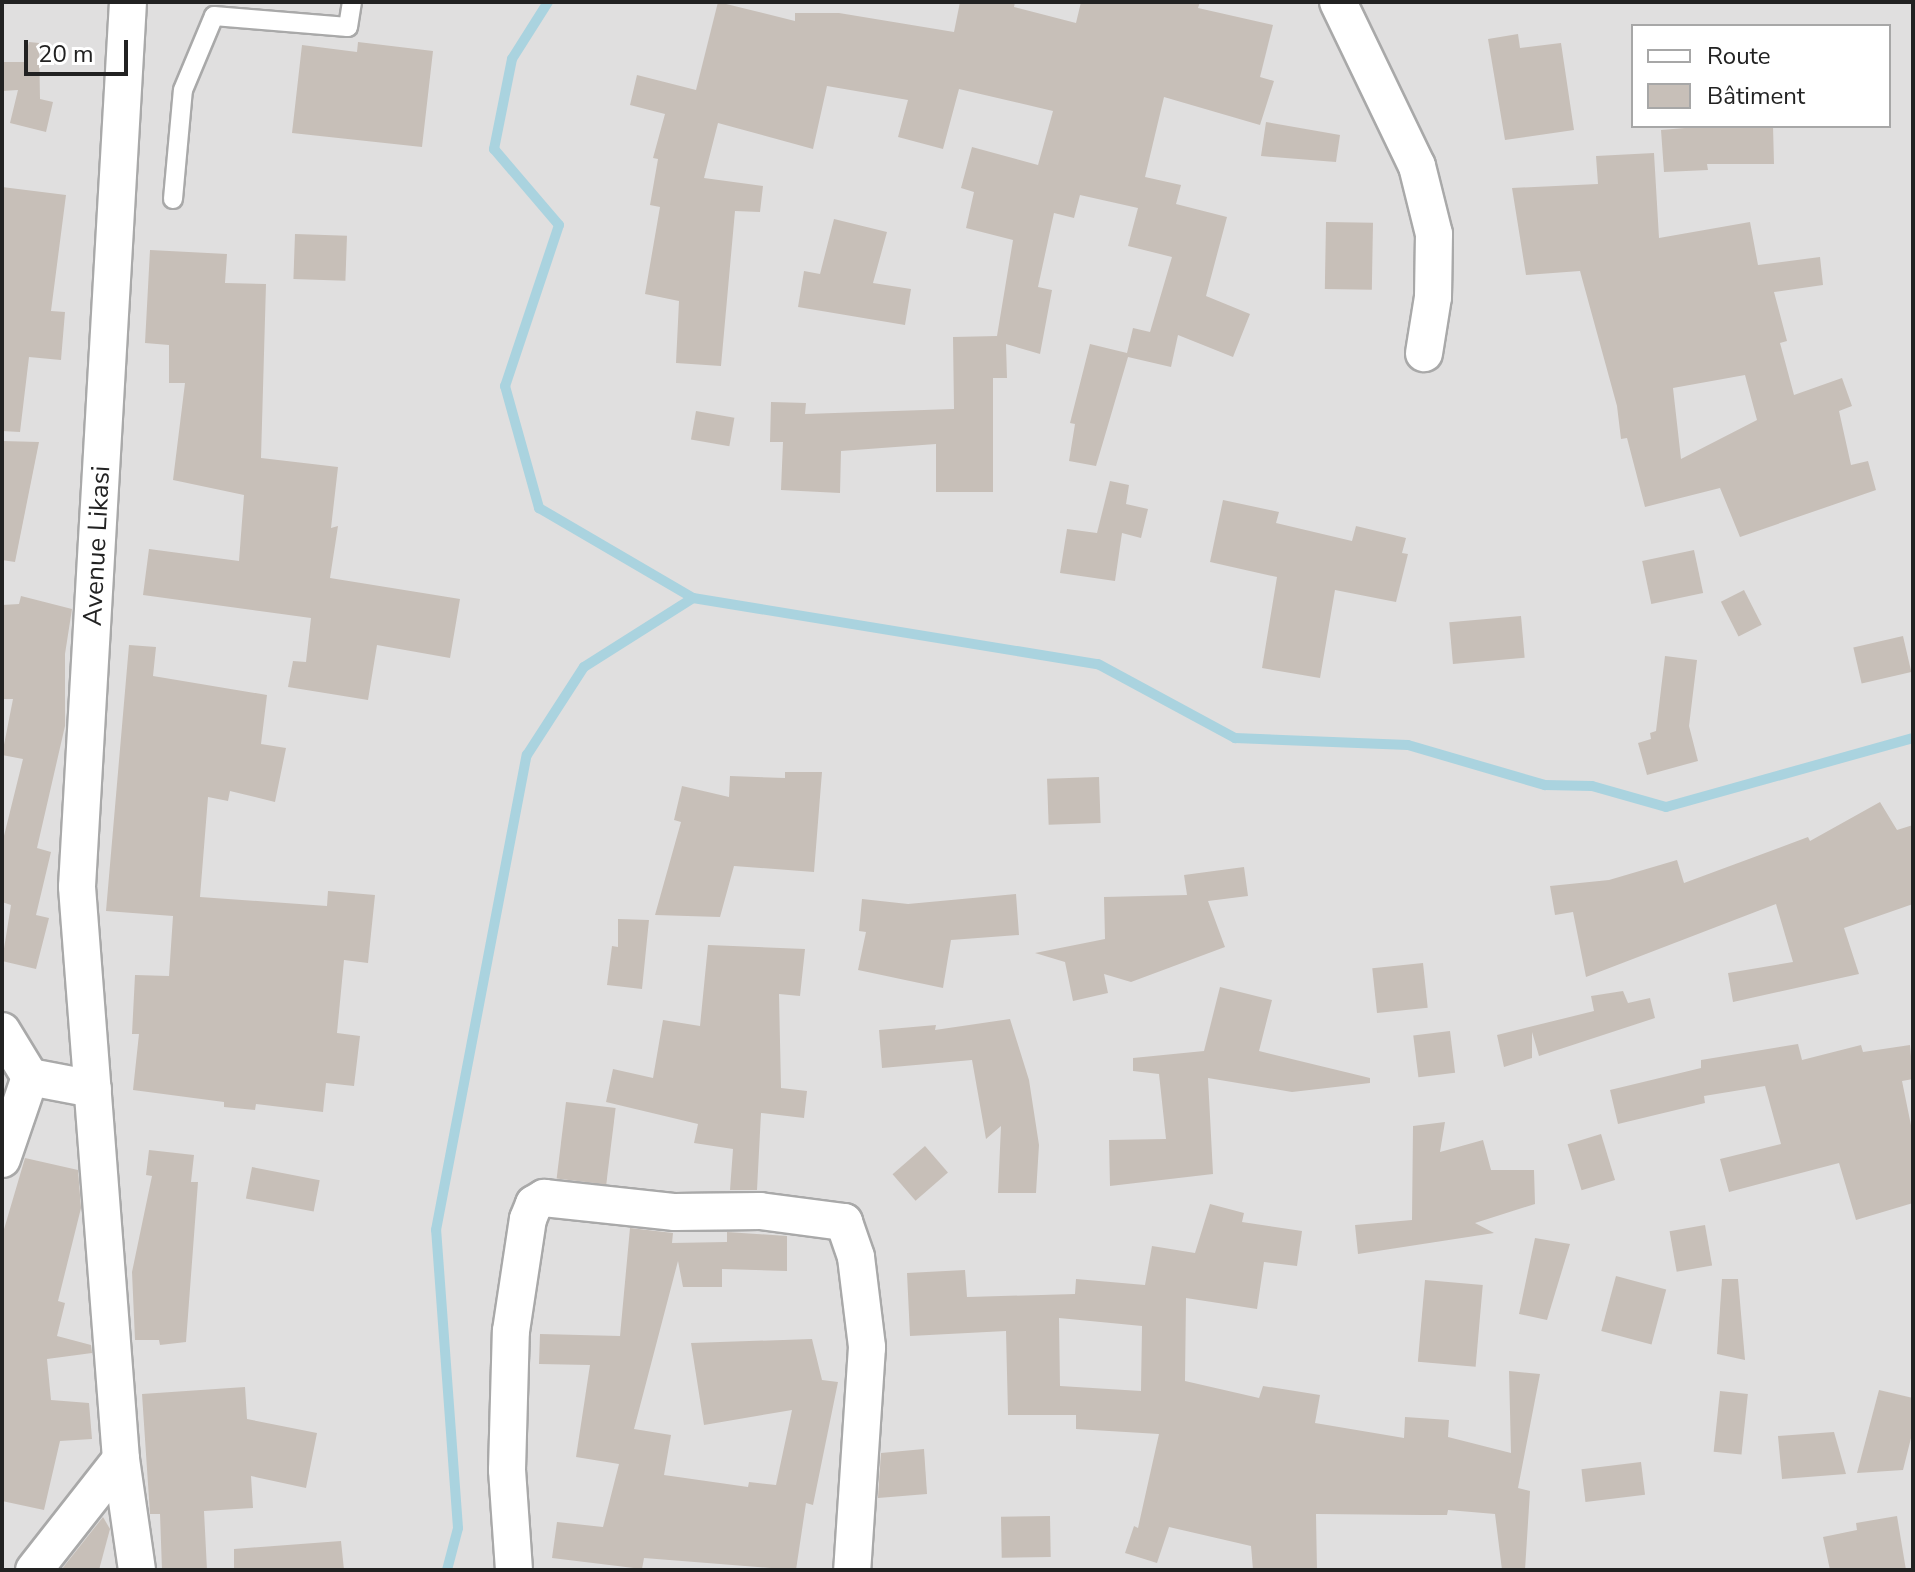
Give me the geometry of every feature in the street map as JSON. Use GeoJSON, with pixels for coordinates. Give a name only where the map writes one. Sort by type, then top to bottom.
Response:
{"type":"FeatureCollection","features":[{"type":"Feature","properties":{"kind":"street","name":"Avenue Likasi"},"geometry":{"type":"LineString","coordinates":[[128,2],[77,887],[121,1459],[137,1570]]}},
{"type":"Feature","properties":{"kind":"street"},"geometry":{"type":"LineString","coordinates":[[1338,2],[1417,166],[1434,234],[1433,297],[1424,353]]}},
{"type":"Feature","properties":{"kind":"street"},"geometry":{"type":"LineString","coordinates":[[2,1031],[30,1077],[93,1089]]}},
{"type":"Feature","properties":{"kind":"street"},"geometry":{"type":"LineString","coordinates":[[2,1159],[30,1077]]}},
{"type":"Feature","properties":{"kind":"street"},"geometry":{"type":"LineString","coordinates":[[514,1570],[507,1470],[511,1331],[528,1219],[544,1198],[675,1212],[760,1211],[844,1222],[856,1257],[867,1347],[852,1512],[852,1570]]}},
{"type":"Feature","properties":{"kind":"street"},"geometry":{"type":"LineString","coordinates":[[34,1570],[121,1459]]}},
{"type":"Feature","properties":{"kind":"lane"},"geometry":{"type":"LineString","coordinates":[[173,199],[183,90],[214,16],[348,27],[352,2]]}},
{"type":"Feature","properties":{"kind":"shaded area"},"geometry":{"type":"Polygon","coordinates":[[[2,2],[1913,2],[1913,1570],[2,1570],[2,2]]]}},
{"type":"Feature","properties":{"kind":"building"},"geometry":{"type":"Polygon","coordinates":[[[718,2],[795,21],[795,13],[839,13],[954,32],[960,2],[1015,2],[1014,7],[1076,23],[1081,2],[1200,2],[1198,8],[1273,25],[1260,77],[1274,81],[1260,125],[1164,97],[1145,177],[1181,185],[1176,204],[1227,217],[1206,296],[1250,314],[1233,357],[1178,335],[1171,367],[1128,357],[1096,466],[1069,461],[1075,424],[1070,423],[1090,344],[1127,353],[1133,328],[1150,332],[1172,257],[1128,246],[1138,208],[1080,195],[1074,218],[1054,213],[1038,287],[1052,290],[1040,354],[1006,344],[1007,378],[993,378],[993,492],[936,492],[936,444],[841,451],[840,493],[781,490],[783,442],[770,442],[771,402],[806,403],[805,414],[954,409],[953,337],[997,336],[1013,240],[966,228],[974,192],[961,188],[972,147],[1038,165],[1053,111],[959,89],[943,149],[898,137],[908,100],[827,86],[813,149],[718,123],[704,178],[763,186],[760,212],[735,211],[721,366],[676,363],[679,301],[645,294],[660,207],[650,205],[658,159],[653,158],[665,114],[630,105],[637,75],[696,90],[718,2]]]}},
{"type":"Feature","properties":{"kind":"building"},"geometry":{"type":"Polygon","coordinates":[[[1518,34],[1520,48],[1561,43],[1574,130],[1505,140],[1488,39],[1518,34]]]}},
{"type":"Feature","properties":{"kind":"building"},"geometry":{"type":"Polygon","coordinates":[[[29,42],[39,43],[40,99],[53,102],[46,132],[10,123],[18,90],[2,91],[2,62],[24,62],[29,42]]]}},
{"type":"Feature","properties":{"kind":"building"},"geometry":{"type":"Polygon","coordinates":[[[358,42],[433,51],[422,147],[292,133],[302,45],[357,52],[358,42]]]}},
{"type":"Feature","properties":{"kind":"building"},"geometry":{"type":"Polygon","coordinates":[[[1266,122],[1340,135],[1336,162],[1261,156],[1266,122]]]}},
{"type":"Feature","properties":{"kind":"building"},"geometry":{"type":"Polygon","coordinates":[[[1773,128],[1774,164],[1707,164],[1708,170],[1664,172],[1661,130],[1773,128]]]}},
{"type":"Feature","properties":{"kind":"building"},"geometry":{"type":"Polygon","coordinates":[[[1654,153],[1659,238],[1750,222],[1758,265],[1820,257],[1823,285],[1774,292],[1787,341],[1780,343],[1794,395],[1842,378],[1852,406],[1839,411],[1851,465],[1868,461],[1876,490],[1740,537],[1720,488],[1645,507],[1627,438],[1621,439],[1617,406],[1580,271],[1526,275],[1512,188],[1598,184],[1596,156],[1654,153]],[[1745,375],[1673,388],[1681,459],[1757,420],[1745,375]]]}},
{"type":"Feature","properties":{"kind":"building"},"geometry":{"type":"Polygon","coordinates":[[[2,187],[66,195],[51,311],[65,312],[61,360],[29,357],[20,432],[2,431],[2,187]]]}},
{"type":"Feature","properties":{"kind":"building"},"geometry":{"type":"Polygon","coordinates":[[[834,219],[887,232],[873,283],[911,289],[905,325],[798,307],[804,271],[820,274],[834,219]]]}},
{"type":"Feature","properties":{"kind":"building"},"geometry":{"type":"Polygon","coordinates":[[[1326,222],[1373,223],[1372,290],[1325,289],[1326,222]]]}},
{"type":"Feature","properties":{"kind":"building"},"geometry":{"type":"Polygon","coordinates":[[[295,234],[347,236],[345,281],[293,279],[295,234]]]}},
{"type":"Feature","properties":{"kind":"building"},"geometry":{"type":"Polygon","coordinates":[[[150,250],[227,254],[225,283],[266,284],[261,458],[338,467],[331,528],[338,526],[330,578],[460,599],[450,658],[377,645],[368,700],[288,687],[293,661],[306,662],[311,618],[143,595],[149,549],[239,561],[244,495],[173,480],[185,383],[169,383],[169,345],[145,343],[150,250]]]}},
{"type":"Feature","properties":{"kind":"building"},"geometry":{"type":"Polygon","coordinates":[[[696,411],[734,418],[729,446],[691,440],[696,411]]]}},
{"type":"Feature","properties":{"kind":"building"},"geometry":{"type":"Polygon","coordinates":[[[2,441],[39,442],[15,562],[2,560],[2,441]]]}},
{"type":"Feature","properties":{"kind":"building"},"geometry":{"type":"Polygon","coordinates":[[[1110,481],[1129,485],[1126,504],[1148,509],[1141,538],[1122,533],[1115,581],[1060,573],[1067,529],[1097,533],[1110,481]]]}},
{"type":"Feature","properties":{"kind":"building"},"geometry":{"type":"Polygon","coordinates":[[[1223,500],[1279,512],[1276,523],[1352,541],[1356,526],[1406,538],[1402,553],[1408,554],[1396,602],[1335,590],[1320,678],[1262,668],[1277,577],[1210,562],[1223,500]]]}},
{"type":"Feature","properties":{"kind":"building"},"geometry":{"type":"Polygon","coordinates":[[[1694,550],[1703,593],[1651,604],[1642,561],[1694,550]]]}},
{"type":"Feature","properties":{"kind":"building"},"geometry":{"type":"Polygon","coordinates":[[[1744,590],[1762,625],[1739,637],[1721,602],[1744,590]]]}},
{"type":"Feature","properties":{"kind":"building"},"geometry":{"type":"Polygon","coordinates":[[[21,596],[72,609],[65,654],[65,726],[37,848],[51,852],[36,915],[49,918],[36,969],[2,961],[11,905],[2,902],[2,844],[23,759],[2,755],[13,699],[2,699],[2,605],[19,604],[21,596]]]}},
{"type":"Feature","properties":{"kind":"building"},"geometry":{"type":"Polygon","coordinates":[[[1521,616],[1525,658],[1453,664],[1449,622],[1521,616]]]}},
{"type":"Feature","properties":{"kind":"building"},"geometry":{"type":"Polygon","coordinates":[[[1903,636],[1911,672],[1862,684],[1853,647],[1903,636]]]}},
{"type":"Feature","properties":{"kind":"building"},"geometry":{"type":"Polygon","coordinates":[[[129,645],[156,647],[153,676],[267,695],[261,744],[286,748],[275,802],[230,791],[228,801],[208,797],[200,897],[327,906],[328,891],[375,895],[368,963],[344,960],[337,1033],[360,1036],[354,1086],[326,1083],[323,1112],[256,1104],[255,1110],[224,1107],[224,1102],[133,1090],[139,1034],[132,1034],[135,975],[169,976],[173,916],[106,911],[129,645]]]}},
{"type":"Feature","properties":{"kind":"building"},"geometry":{"type":"Polygon","coordinates":[[[1665,656],[1697,660],[1689,726],[1698,761],[1647,775],[1638,743],[1651,739],[1650,733],[1656,731],[1665,656]]]}},
{"type":"Feature","properties":{"kind":"building"},"geometry":{"type":"Polygon","coordinates":[[[785,772],[822,772],[814,872],[734,866],[720,917],[655,915],[681,822],[674,820],[682,786],[729,797],[730,776],[785,778],[785,772]]]}},
{"type":"Feature","properties":{"kind":"building"},"geometry":{"type":"Polygon","coordinates":[[[1099,777],[1101,823],[1049,825],[1047,779],[1099,777]]]}},
{"type":"Feature","properties":{"kind":"building"},"geometry":{"type":"Polygon","coordinates":[[[1880,802],[1897,830],[1913,825],[1913,904],[1844,928],[1859,974],[1733,1002],[1728,973],[1793,962],[1776,904],[1586,977],[1573,912],[1555,915],[1550,886],[1609,880],[1677,860],[1684,883],[1808,837],[1810,841],[1880,802]]]}},
{"type":"Feature","properties":{"kind":"building"},"geometry":{"type":"Polygon","coordinates":[[[1244,867],[1248,896],[1208,901],[1225,947],[1131,982],[1104,974],[1108,993],[1073,1001],[1065,962],[1035,953],[1105,939],[1104,897],[1187,895],[1184,875],[1244,867]]]}},
{"type":"Feature","properties":{"kind":"building"},"geometry":{"type":"Polygon","coordinates":[[[1016,894],[1019,935],[951,940],[943,988],[858,970],[866,932],[859,931],[862,899],[908,904],[1016,894]]]}},
{"type":"Feature","properties":{"kind":"building"},"geometry":{"type":"Polygon","coordinates":[[[618,919],[649,920],[642,989],[607,985],[612,946],[618,947],[618,919]]]}},
{"type":"Feature","properties":{"kind":"building"},"geometry":{"type":"Polygon","coordinates":[[[708,945],[805,949],[800,996],[779,994],[781,1088],[807,1091],[804,1118],[761,1113],[757,1190],[730,1190],[733,1149],[694,1143],[698,1124],[606,1102],[613,1069],[653,1078],[663,1020],[700,1026],[708,945]]]}},
{"type":"Feature","properties":{"kind":"building"},"geometry":{"type":"Polygon","coordinates":[[[1423,963],[1428,1008],[1377,1013],[1372,968],[1423,963]]]}},
{"type":"Feature","properties":{"kind":"building"},"geometry":{"type":"Polygon","coordinates":[[[1220,987],[1272,1000],[1259,1051],[1370,1078],[1370,1083],[1292,1092],[1208,1078],[1213,1174],[1110,1186],[1109,1140],[1166,1139],[1159,1074],[1133,1071],[1133,1058],[1204,1051],[1220,987]]]}},
{"type":"Feature","properties":{"kind":"building"},"geometry":{"type":"Polygon","coordinates":[[[1623,991],[1628,1003],[1650,998],[1655,1018],[1539,1056],[1532,1032],[1532,1058],[1504,1067],[1497,1035],[1594,1011],[1591,996],[1623,991]]]}},
{"type":"Feature","properties":{"kind":"building"},"geometry":{"type":"Polygon","coordinates":[[[1010,1019],[1029,1080],[1039,1145],[1036,1193],[998,1193],[1001,1126],[986,1139],[972,1060],[882,1068],[879,1030],[936,1025],[935,1030],[1010,1019]]]}},
{"type":"Feature","properties":{"kind":"building"},"geometry":{"type":"Polygon","coordinates":[[[1450,1031],[1455,1073],[1418,1077],[1413,1036],[1450,1031]]]}},
{"type":"Feature","properties":{"kind":"building"},"geometry":{"type":"Polygon","coordinates":[[[1798,1044],[1802,1060],[1861,1045],[1863,1052],[1910,1045],[1913,1079],[1902,1081],[1913,1135],[1913,1203],[1856,1220],[1839,1163],[1729,1192],[1720,1159],[1781,1144],[1765,1086],[1704,1096],[1705,1103],[1618,1124],[1610,1090],[1701,1068],[1701,1060],[1798,1044]]]}},
{"type":"Feature","properties":{"kind":"building"},"geometry":{"type":"Polygon","coordinates":[[[566,1102],[616,1108],[606,1185],[557,1178],[566,1102]]]}},
{"type":"Feature","properties":{"kind":"building"},"geometry":{"type":"Polygon","coordinates":[[[1445,1122],[1440,1152],[1483,1140],[1491,1170],[1534,1170],[1535,1204],[1475,1223],[1494,1233],[1358,1254],[1355,1225],[1412,1220],[1413,1126],[1445,1122]]]}},
{"type":"Feature","properties":{"kind":"building"},"geometry":{"type":"Polygon","coordinates":[[[1601,1134],[1615,1180],[1582,1190],[1568,1144],[1601,1134]]]}},
{"type":"Feature","properties":{"kind":"building"},"geometry":{"type":"Polygon","coordinates":[[[925,1146],[948,1172],[916,1201],[893,1174],[925,1146]]]}},
{"type":"Feature","properties":{"kind":"building"},"geometry":{"type":"Polygon","coordinates":[[[149,1150],[194,1155],[191,1182],[198,1182],[186,1342],[160,1345],[159,1340],[135,1340],[132,1272],[152,1176],[146,1175],[149,1150]]]}},
{"type":"Feature","properties":{"kind":"building"},"geometry":{"type":"Polygon","coordinates":[[[25,1158],[78,1170],[81,1208],[58,1301],[65,1303],[57,1336],[91,1345],[92,1353],[47,1359],[51,1400],[89,1403],[92,1439],[60,1441],[44,1510],[2,1501],[2,1236],[25,1158]]]}},
{"type":"Feature","properties":{"kind":"building"},"geometry":{"type":"Polygon","coordinates":[[[252,1167],[320,1180],[314,1212],[246,1198],[252,1167]]]}},
{"type":"Feature","properties":{"kind":"building"},"geometry":{"type":"Polygon","coordinates":[[[1210,1204],[1244,1213],[1242,1222],[1302,1231],[1297,1266],[1264,1262],[1257,1309],[1186,1298],[1185,1381],[1259,1398],[1263,1386],[1320,1395],[1315,1423],[1404,1438],[1405,1417],[1449,1420],[1448,1437],[1511,1453],[1509,1371],[1540,1374],[1518,1488],[1530,1491],[1525,1570],[1502,1570],[1495,1514],[1448,1510],[1447,1515],[1316,1514],[1317,1570],[1253,1570],[1251,1546],[1169,1527],[1157,1563],[1125,1553],[1134,1526],[1138,1528],[1159,1434],[1076,1429],[1076,1415],[1008,1415],[1006,1331],[910,1336],[907,1273],[965,1270],[967,1297],[1075,1294],[1076,1279],[1145,1285],[1152,1246],[1195,1253],[1210,1204]],[[1059,1318],[1060,1386],[1141,1391],[1142,1326],[1059,1318]]]}},
{"type":"Feature","properties":{"kind":"building"},"geometry":{"type":"Polygon","coordinates":[[[1705,1225],[1712,1265],[1677,1272],[1670,1231],[1705,1225]]]}},
{"type":"Feature","properties":{"kind":"building"},"geometry":{"type":"Polygon","coordinates":[[[630,1228],[673,1233],[672,1243],[727,1242],[727,1232],[787,1236],[787,1271],[722,1269],[722,1287],[683,1287],[678,1261],[634,1429],[671,1435],[664,1475],[748,1487],[749,1482],[776,1485],[792,1410],[704,1425],[691,1343],[812,1339],[822,1380],[838,1382],[813,1505],[806,1503],[796,1570],[644,1558],[642,1569],[552,1558],[557,1522],[603,1527],[619,1464],[576,1457],[590,1365],[539,1364],[540,1334],[620,1336],[630,1228]]]}},
{"type":"Feature","properties":{"kind":"building"},"geometry":{"type":"Polygon","coordinates":[[[1535,1238],[1570,1244],[1547,1320],[1519,1314],[1535,1238]]]}},
{"type":"Feature","properties":{"kind":"building"},"geometry":{"type":"Polygon","coordinates":[[[1616,1276],[1666,1289],[1651,1345],[1601,1331],[1616,1276]]]}},
{"type":"Feature","properties":{"kind":"building"},"geometry":{"type":"Polygon","coordinates":[[[1722,1279],[1738,1279],[1745,1360],[1717,1354],[1722,1279]]]}},
{"type":"Feature","properties":{"kind":"building"},"geometry":{"type":"Polygon","coordinates":[[[1425,1280],[1483,1285],[1476,1367],[1418,1362],[1425,1280]]]}},
{"type":"Feature","properties":{"kind":"building"},"geometry":{"type":"Polygon","coordinates":[[[245,1387],[247,1419],[317,1433],[306,1488],[251,1476],[253,1508],[204,1511],[207,1570],[162,1570],[160,1514],[150,1514],[142,1394],[245,1387]]]}},
{"type":"Feature","properties":{"kind":"building"},"geometry":{"type":"Polygon","coordinates":[[[1879,1390],[1913,1398],[1913,1430],[1903,1470],[1857,1473],[1879,1390]]]}},
{"type":"Feature","properties":{"kind":"building"},"geometry":{"type":"Polygon","coordinates":[[[1720,1391],[1748,1394],[1741,1455],[1714,1452],[1720,1391]]]}},
{"type":"Feature","properties":{"kind":"building"},"geometry":{"type":"Polygon","coordinates":[[[1834,1432],[1846,1474],[1782,1479],[1778,1436],[1834,1432]]]}},
{"type":"Feature","properties":{"kind":"building"},"geometry":{"type":"Polygon","coordinates":[[[924,1449],[927,1494],[878,1498],[881,1453],[924,1449]]]}},
{"type":"Feature","properties":{"kind":"building"},"geometry":{"type":"Polygon","coordinates":[[[1641,1462],[1645,1495],[1585,1502],[1581,1469],[1641,1462]]]}},
{"type":"Feature","properties":{"kind":"building"},"geometry":{"type":"Polygon","coordinates":[[[1050,1516],[1051,1557],[1002,1558],[1001,1517],[1050,1516]]]}},
{"type":"Feature","properties":{"kind":"building"},"geometry":{"type":"Polygon","coordinates":[[[1897,1516],[1906,1570],[1830,1570],[1823,1537],[1857,1530],[1856,1523],[1897,1516]]]}},
{"type":"Feature","properties":{"kind":"building"},"geometry":{"type":"Polygon","coordinates":[[[103,1517],[110,1529],[99,1570],[61,1570],[103,1517]]]}},
{"type":"Feature","properties":{"kind":"building"},"geometry":{"type":"Polygon","coordinates":[[[341,1541],[344,1570],[234,1570],[234,1549],[341,1541]]]}},
{"type":"Feature","properties":{"kind":"waterway"},"geometry":{"type":"LineString","coordinates":[[548,2],[512,59],[494,149],[559,225],[505,386],[539,508],[693,598]]}},
{"type":"Feature","properties":{"kind":"waterway"},"geometry":{"type":"LineString","coordinates":[[447,1570],[458,1528],[436,1230],[527,755],[584,667],[693,598],[1098,664],[1235,738],[1408,745],[1545,785],[1592,786],[1666,807],[1913,738]]}}]}
